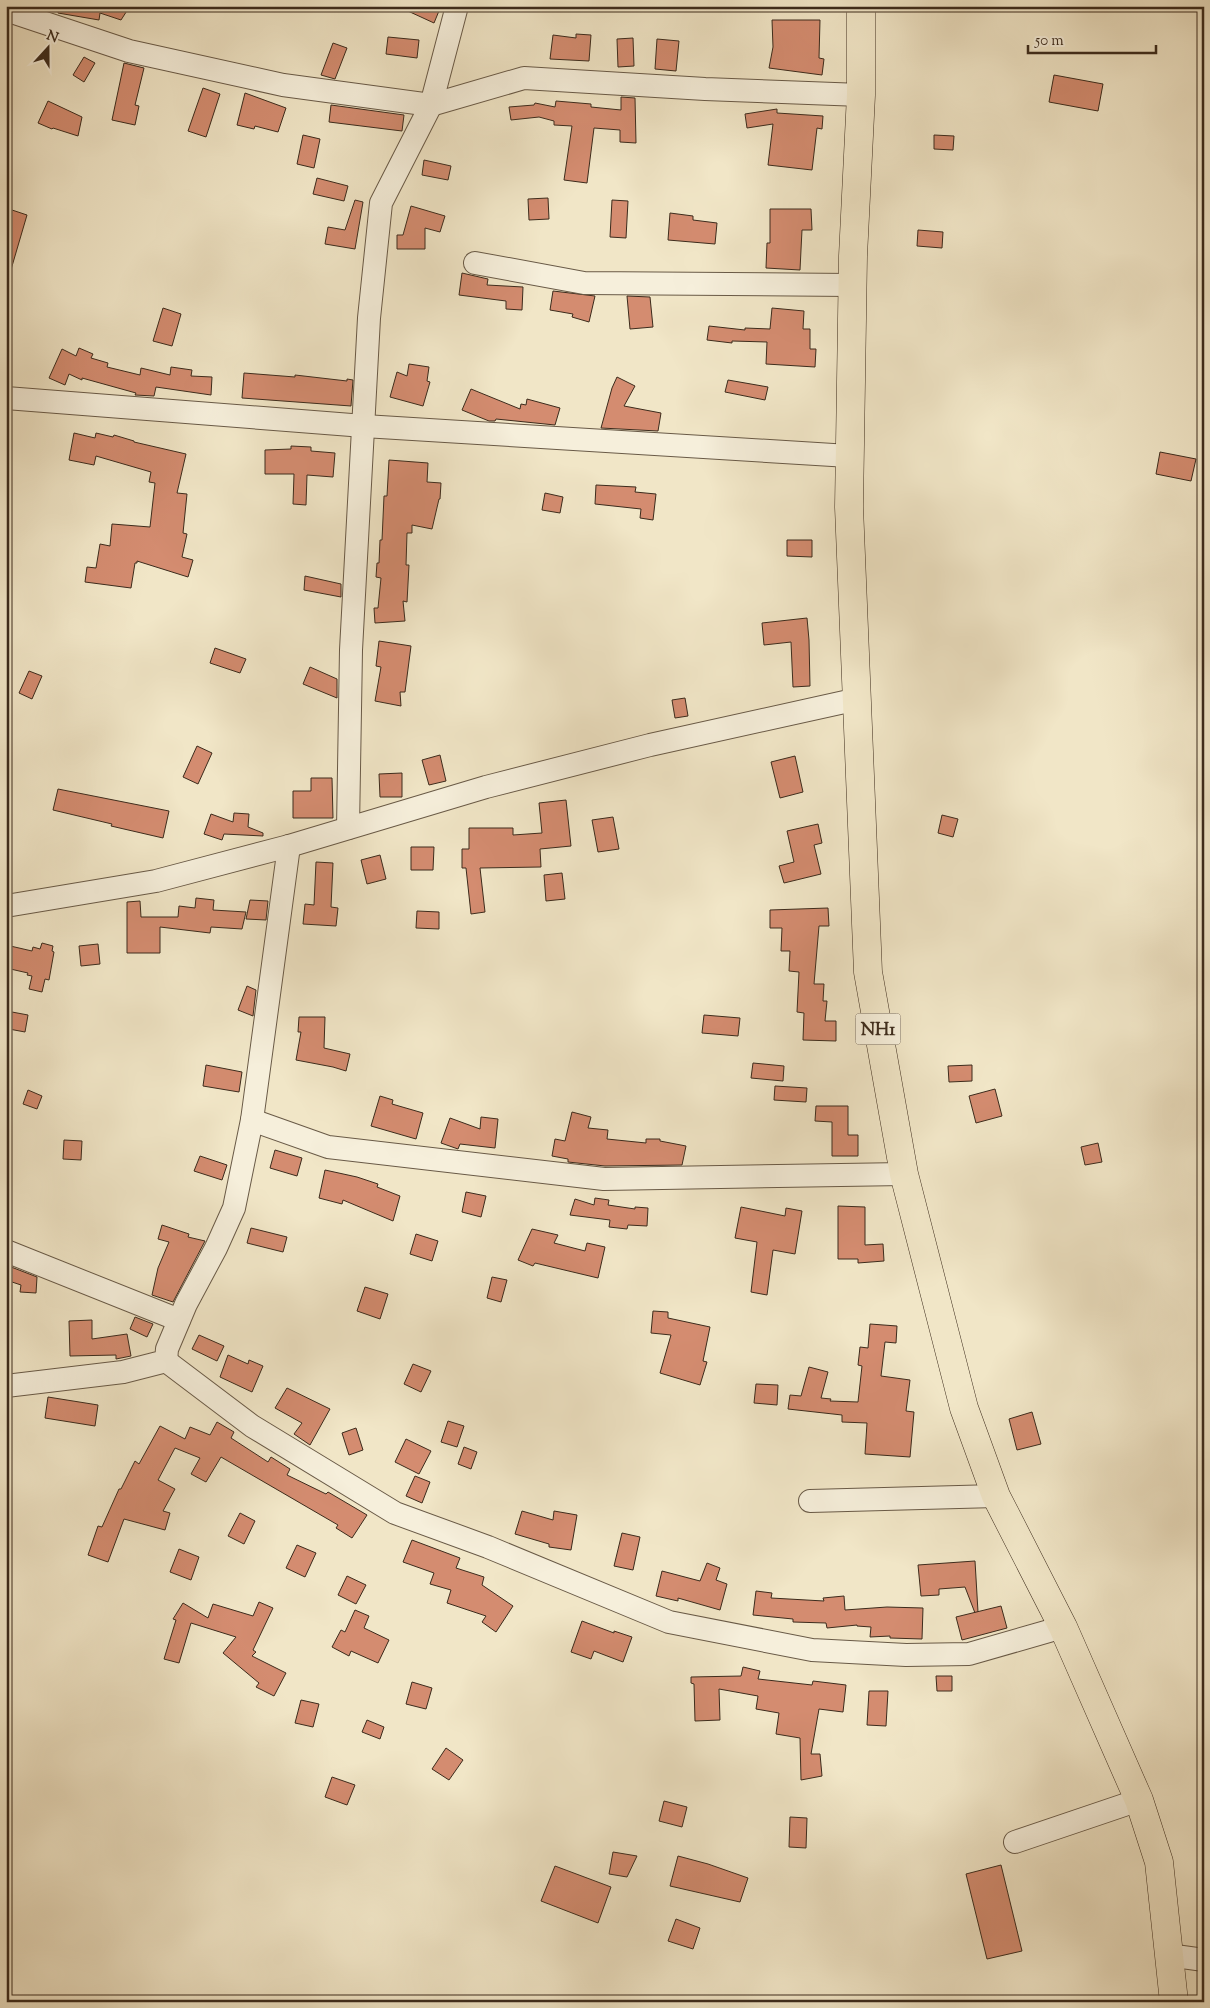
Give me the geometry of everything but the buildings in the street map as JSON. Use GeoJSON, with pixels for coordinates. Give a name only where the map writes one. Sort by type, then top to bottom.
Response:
{"type":"FeatureCollection","features":[{"type":"Feature","properties":{"kind":"highway","name":"NH1"},"geometry":{"type":"LineString","coordinates":[[861,6],[861,95],[852,285],[849,507],[868,972],[904,1174],[964,1408],[996,1496],[1063,1627],[1138,1800],[1159,1862],[1174,2002]]}},
{"type":"Feature","properties":{"kind":"street"},"geometry":{"type":"LineString","coordinates":[[348,828],[351,650],[369,318],[381,203],[430,105],[457,6]]}},
{"type":"Feature","properties":{"kind":"street"},"geometry":{"type":"LineString","coordinates":[[6,10],[129,51],[284,85],[430,105],[524,78],[706,90],[861,95]]}},
{"type":"Feature","properties":{"kind":"street"},"geometry":{"type":"LineString","coordinates":[[475,263],[584,283],[852,285]]}},
{"type":"Feature","properties":{"kind":"street"},"geometry":{"type":"LineString","coordinates":[[6,398],[364,426],[849,456]]}},
{"type":"Feature","properties":{"kind":"street"},"geometry":{"type":"LineString","coordinates":[[6,906],[156,881],[289,846],[486,787],[650,745],[858,698]]}},
{"type":"Feature","properties":{"kind":"street"},"geometry":{"type":"LineString","coordinates":[[166,1361],[167,1349],[179,1320],[234,1208],[252,1120],[289,846]]}},
{"type":"Feature","properties":{"kind":"street"},"geometry":{"type":"LineString","coordinates":[[252,1120],[328,1147],[604,1180],[904,1174]]}},
{"type":"Feature","properties":{"kind":"street"},"geometry":{"type":"LineString","coordinates":[[6,1251],[179,1320]]}},
{"type":"Feature","properties":{"kind":"street"},"geometry":{"type":"LineString","coordinates":[[6,1386],[122,1372],[166,1361]]}},
{"type":"Feature","properties":{"kind":"street"},"geometry":{"type":"LineString","coordinates":[[166,1361],[252,1426],[395,1513],[488,1547],[669,1622],[812,1650],[906,1655],[969,1654],[1063,1627]]}},
{"type":"Feature","properties":{"kind":"street"},"geometry":{"type":"LineString","coordinates":[[810,1501],[996,1496]]}},
{"type":"Feature","properties":{"kind":"street"},"geometry":{"type":"LineString","coordinates":[[1015,1842],[1138,1800]]}},
{"type":"Feature","properties":{"kind":"street"},"geometry":{"type":"LineString","coordinates":[[1168,1955],[1204,1960]]}}]}
